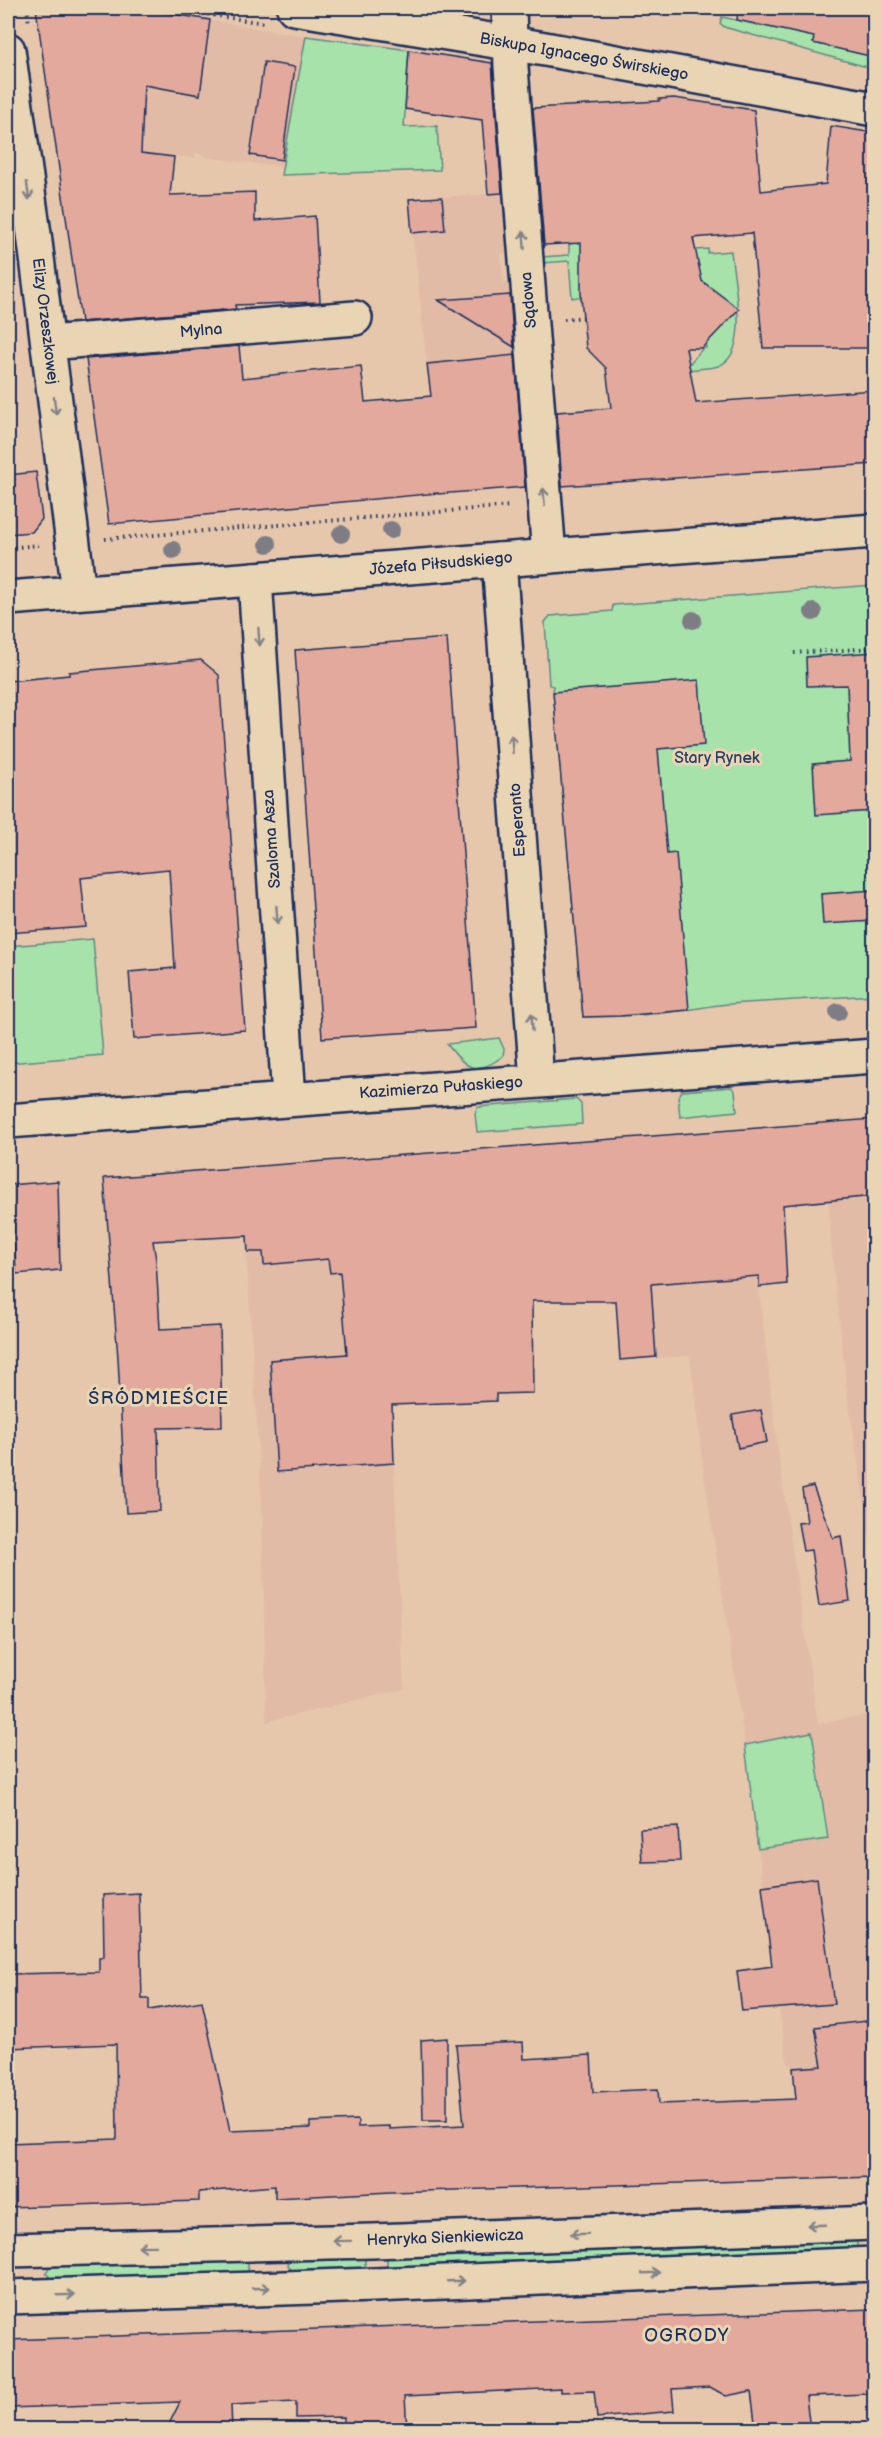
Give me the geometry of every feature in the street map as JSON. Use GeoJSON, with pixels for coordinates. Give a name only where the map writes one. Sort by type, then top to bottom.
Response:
{"type":"FeatureCollection","features":[{"type":"Feature","properties":{"kind":"street","name":"Biskupa Ignacego Świrskiego"},"geometry":{"type":"LineString","coordinates":[[294,8],[545,49],[874,109]]}},
{"type":"Feature","properties":{"kind":"street","name":"Sądowa"},"geometry":{"type":"LineString","coordinates":[[509,8],[511,67],[549,556]]}},
{"type":"Feature","properties":{"kind":"street","name":"Elizy Orzeszkowej"},"geometry":{"type":"LineString","coordinates":[[8,50],[21,235],[48,343],[79,592]]}},
{"type":"Feature","properties":{"kind":"street","name":"Mylna"},"geometry":{"type":"LineString","coordinates":[[48,343],[355,318]]}},
{"type":"Feature","properties":{"kind":"street","name":"Józefa Piłsudskiego"},"geometry":{"type":"LineString","coordinates":[[8,598],[874,531]]}},
{"type":"Feature","properties":{"kind":"street","name":"Esperanto"},"geometry":{"type":"LineString","coordinates":[[499,560],[537,1081]]}},
{"type":"Feature","properties":{"kind":"street","name":"Szaloma Asza"},"geometry":{"type":"LineString","coordinates":[[255,579],[289,1100]]}},
{"type":"Feature","properties":{"kind":"street","name":"Kazimierza Pułaskiego"},"geometry":{"type":"LineString","coordinates":[[8,1121],[874,1056]]}},
{"type":"Feature","properties":{"kind":"street","name":"Henryka Sienkiewicza"},"geometry":{"type":"LineString","coordinates":[[873,2224],[874,2264],[374,2285],[13,2297],[13,2250],[873,2224]]}},
{"type":"Feature","properties":{"kind":"path"},"geometry":{"type":"LineString","coordinates":[[558,320],[587,317]]}},
{"type":"Feature","properties":{"kind":"path"},"geometry":{"type":"LineString","coordinates":[[99,539],[523,505]]}},
{"type":"Feature","properties":{"kind":"path"},"geometry":{"type":"LineString","coordinates":[[8,548],[50,544]]}},
{"type":"Feature","properties":{"kind":"path"},"geometry":{"type":"LineString","coordinates":[[794,653],[874,648]]}},
{"type":"Feature","properties":{"kind":"shaded area"},"geometry":{"type":"Polygon","coordinates":[[[154,11],[306,36],[283,167],[209,158],[196,153],[195,158],[141,153],[143,109],[154,11]]]}},
{"type":"Feature","properties":{"kind":"shaded area"},"geometry":{"type":"Polygon","coordinates":[[[504,193],[509,251],[501,255],[503,281],[514,286],[531,486],[500,489],[499,485],[471,487],[471,491],[438,494],[409,199],[504,193]]]}},
{"type":"Feature","properties":{"kind":"shaded area"},"geometry":{"type":"Polygon","coordinates":[[[874,1119],[874,1564],[848,1400],[832,1255],[823,1124],[874,1119]]]}},
{"type":"Feature","properties":{"kind":"shaded area"},"geometry":{"type":"Polygon","coordinates":[[[752,1129],[759,1287],[777,1444],[818,1723],[874,1714],[874,2059],[793,2068],[787,2061],[777,1996],[745,1745],[703,1468],[690,1356],[620,1360],[616,1295],[752,1129]]]}},
{"type":"Feature","properties":{"kind":"shaded area"},"geometry":{"type":"Polygon","coordinates":[[[380,1157],[404,1689],[266,1722],[262,1510],[241,1169],[380,1157]]]}},
{"type":"Feature","properties":{"kind":"green space"},"geometry":{"type":"Polygon","coordinates":[[[722,17],[814,37],[813,43],[872,56],[874,51],[874,69],[724,27],[720,23],[722,17]]]}},
{"type":"Feature","properties":{"kind":"green space"},"geometry":{"type":"Polygon","coordinates":[[[306,36],[409,50],[404,127],[437,126],[440,170],[281,175],[306,36]]]}},
{"type":"Feature","properties":{"kind":"green space"},"geometry":{"type":"Polygon","coordinates":[[[602,190],[584,283],[581,283],[585,296],[572,298],[569,261],[542,263],[542,257],[569,255],[569,244],[576,243],[602,190]]]}},
{"type":"Feature","properties":{"kind":"green space"},"geometry":{"type":"Polygon","coordinates":[[[708,249],[708,253],[731,251],[737,296],[738,332],[735,347],[728,359],[715,367],[690,370],[689,364],[703,348],[706,348],[706,344],[661,253],[708,249]]]}},
{"type":"Feature","properties":{"kind":"green space","name":"Stary Rynek"},"geometry":{"type":"Polygon","coordinates":[[[874,585],[874,995],[723,1004],[674,1012],[583,1017],[553,686],[549,685],[545,622],[550,616],[612,611],[613,605],[874,585]]]}},
{"type":"Feature","properties":{"kind":"green space"},"geometry":{"type":"Polygon","coordinates":[[[93,939],[103,1055],[8,1063],[8,946],[93,939]]]}},
{"type":"Feature","properties":{"kind":"green space"},"geometry":{"type":"Polygon","coordinates":[[[499,1038],[504,1049],[503,1056],[478,1068],[466,1064],[447,1044],[499,1038]]]}},
{"type":"Feature","properties":{"kind":"green space"},"geometry":{"type":"Polygon","coordinates":[[[731,1087],[735,1091],[737,1111],[680,1117],[678,1097],[682,1091],[731,1087]]]}},
{"type":"Feature","properties":{"kind":"green space"},"geometry":{"type":"Polygon","coordinates":[[[576,1099],[581,1104],[582,1124],[477,1132],[475,1113],[478,1107],[576,1099]]]}},
{"type":"Feature","properties":{"kind":"green space"},"geometry":{"type":"Polygon","coordinates":[[[812,1732],[828,1839],[758,1849],[745,1745],[812,1732]]]}},
{"type":"Feature","properties":{"kind":"green space"},"geometry":{"type":"Polygon","coordinates":[[[857,2238],[857,2248],[387,2269],[387,2252],[857,2238]]]}},
{"type":"Feature","properties":{"kind":"green space"},"geometry":{"type":"Polygon","coordinates":[[[365,2252],[365,2270],[292,2271],[288,2265],[289,2258],[365,2252]]]}},
{"type":"Feature","properties":{"kind":"green space"},"geometry":{"type":"Polygon","coordinates":[[[248,2259],[248,2271],[243,2274],[53,2281],[46,2273],[51,2264],[248,2259]]]}},
{"type":"Feature","properties":{"kind":"building"},"geometry":{"type":"Polygon","coordinates":[[[36,8],[134,8],[210,20],[200,95],[144,85],[141,153],[174,157],[170,195],[255,192],[255,221],[315,216],[320,302],[235,305],[236,309],[81,322],[36,8]]]}},
{"type":"Feature","properties":{"kind":"building"},"geometry":{"type":"Polygon","coordinates":[[[738,8],[874,8],[874,57],[813,43],[814,37],[737,20],[738,8]]]}},
{"type":"Feature","properties":{"kind":"building"},"geometry":{"type":"Polygon","coordinates":[[[409,50],[492,63],[502,193],[488,194],[482,120],[405,109],[409,50]]]}},
{"type":"Feature","properties":{"kind":"building"},"geometry":{"type":"Polygon","coordinates":[[[264,62],[295,67],[282,160],[250,155],[264,62]]]}},
{"type":"Feature","properties":{"kind":"building"},"geometry":{"type":"Polygon","coordinates":[[[674,98],[754,110],[761,191],[826,184],[831,126],[874,133],[874,348],[763,348],[752,233],[693,238],[702,281],[739,309],[702,348],[686,348],[696,403],[874,390],[874,464],[562,486],[557,412],[611,408],[606,368],[586,348],[581,297],[581,243],[544,245],[533,108],[659,101],[659,99],[674,98]]]}},
{"type":"Feature","properties":{"kind":"building"},"geometry":{"type":"Polygon","coordinates":[[[442,197],[445,230],[412,233],[409,199],[442,197]]]}},
{"type":"Feature","properties":{"kind":"building"},"geometry":{"type":"Polygon","coordinates":[[[510,295],[514,347],[438,300],[510,295]]]}},
{"type":"Feature","properties":{"kind":"building"},"geometry":{"type":"Polygon","coordinates":[[[239,346],[242,378],[361,366],[365,402],[431,396],[427,364],[515,355],[525,487],[109,524],[86,359],[239,346]]]}},
{"type":"Feature","properties":{"kind":"building"},"geometry":{"type":"Polygon","coordinates":[[[36,472],[42,519],[32,532],[8,534],[8,475],[36,472]]]}},
{"type":"Feature","properties":{"kind":"building"},"geometry":{"type":"Polygon","coordinates":[[[447,638],[476,1028],[322,1038],[295,650],[447,638]]]}},
{"type":"Feature","properties":{"kind":"building"},"geometry":{"type":"Polygon","coordinates":[[[874,652],[874,811],[816,815],[813,764],[850,761],[847,685],[807,686],[806,657],[874,652]]]}},
{"type":"Feature","properties":{"kind":"building"},"geometry":{"type":"Polygon","coordinates":[[[201,660],[219,675],[245,1030],[134,1039],[129,972],[175,968],[169,869],[81,878],[86,927],[8,933],[8,681],[69,675],[69,672],[201,660]]]}},
{"type":"Feature","properties":{"kind":"building"},"geometry":{"type":"Polygon","coordinates":[[[699,680],[704,745],[658,749],[667,854],[676,853],[689,1010],[583,1017],[553,692],[699,680]]]}},
{"type":"Feature","properties":{"kind":"building"},"geometry":{"type":"Polygon","coordinates":[[[874,890],[874,921],[823,924],[821,894],[874,890]]]}},
{"type":"Feature","properties":{"kind":"building"},"geometry":{"type":"Polygon","coordinates":[[[874,1119],[874,1196],[783,1205],[787,1284],[759,1287],[759,1276],[651,1284],[656,1357],[620,1360],[616,1301],[532,1301],[533,1393],[496,1394],[496,1401],[392,1405],[394,1463],[277,1472],[270,1360],[347,1354],[340,1272],[330,1273],[328,1259],[264,1265],[263,1252],[248,1252],[247,1236],[153,1241],[160,1329],[220,1326],[222,1427],[158,1428],[160,1511],[126,1513],[118,1358],[104,1178],[874,1119]]]}},
{"type":"Feature","properties":{"kind":"building"},"geometry":{"type":"Polygon","coordinates":[[[58,1181],[60,1270],[16,1274],[13,1217],[8,1217],[8,1185],[58,1181]]]}},
{"type":"Feature","properties":{"kind":"building"},"geometry":{"type":"Polygon","coordinates":[[[761,1410],[767,1442],[738,1448],[732,1415],[761,1410]]]}},
{"type":"Feature","properties":{"kind":"building"},"geometry":{"type":"Polygon","coordinates":[[[813,1486],[833,1538],[841,1536],[850,1601],[819,1606],[811,1550],[803,1551],[798,1523],[807,1522],[802,1489],[813,1486]]]}},
{"type":"Feature","properties":{"kind":"building"},"geometry":{"type":"Polygon","coordinates":[[[678,1827],[680,1861],[642,1862],[640,1829],[678,1827]]]}},
{"type":"Feature","properties":{"kind":"building"},"geometry":{"type":"Polygon","coordinates":[[[817,1878],[834,2004],[742,2011],[737,1971],[772,1966],[762,1886],[817,1878]]]}},
{"type":"Feature","properties":{"kind":"building"},"geometry":{"type":"Polygon","coordinates":[[[139,1893],[142,1999],[149,1999],[149,2010],[202,2001],[230,2131],[310,2128],[310,2122],[358,2120],[358,2127],[389,2126],[389,2129],[464,2125],[456,2045],[523,2042],[524,2059],[591,2055],[593,2092],[658,2089],[659,2104],[796,2099],[793,2068],[822,2066],[815,2027],[874,2020],[874,2177],[391,2192],[275,2198],[275,2186],[199,2192],[199,2201],[8,2207],[8,2143],[117,2139],[116,2044],[8,2048],[8,1979],[10,1979],[10,1974],[99,1972],[99,1958],[104,1957],[103,1895],[139,1893]]]}},
{"type":"Feature","properties":{"kind":"building"},"geometry":{"type":"Polygon","coordinates":[[[447,2038],[447,2120],[423,2120],[421,2040],[447,2038]]]}},
{"type":"Feature","properties":{"kind":"building"},"geometry":{"type":"Polygon","coordinates":[[[874,2309],[874,2382],[870,2382],[871,2394],[806,2396],[810,2430],[756,2430],[751,2391],[726,2396],[710,2387],[672,2389],[674,2411],[597,2418],[594,2391],[561,2392],[561,2388],[405,2396],[407,2430],[344,2430],[344,2417],[296,2418],[296,2402],[231,2405],[232,2430],[166,2430],[180,2402],[8,2408],[8,2340],[874,2309]]]}},
{"type":"Feature","properties":{"kind":"district","name":"ŚRÓDMIEŚCIE"},"geometry":{"type":"Point","coordinates":[159,1398]}},
{"type":"Feature","properties":{"kind":"district","name":"OGRODY"},"geometry":{"type":"Point","coordinates":[687,2335]}}]}
